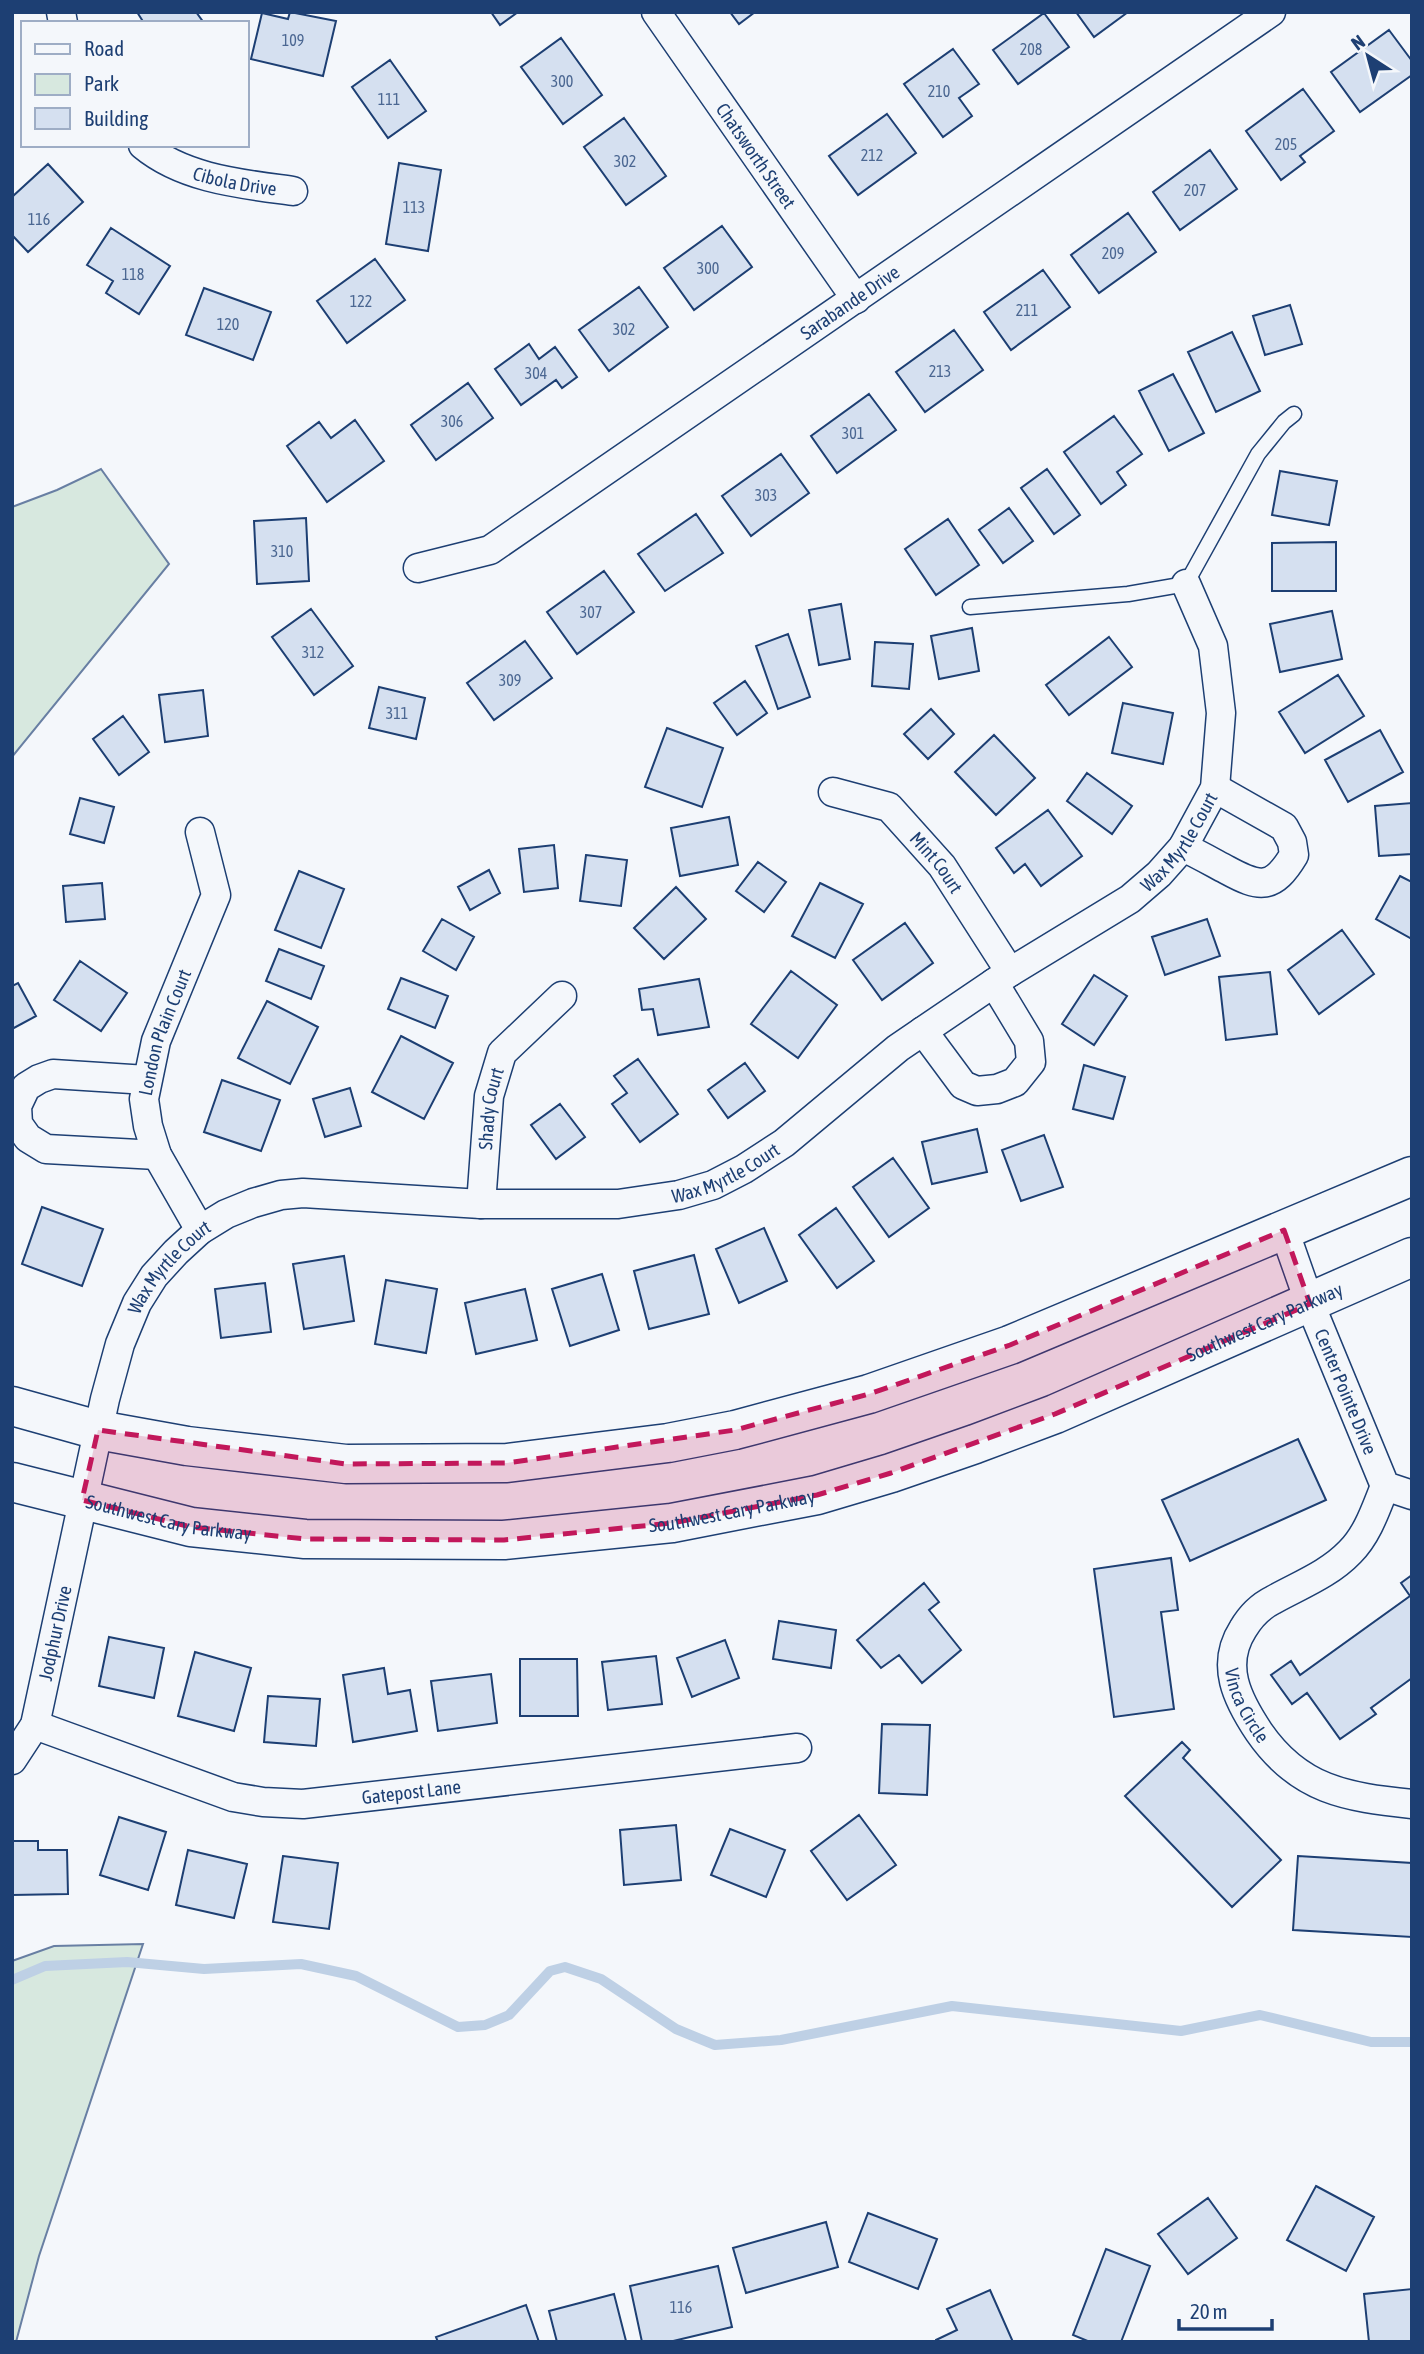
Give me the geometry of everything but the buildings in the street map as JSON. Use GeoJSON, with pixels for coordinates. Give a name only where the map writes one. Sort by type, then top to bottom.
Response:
{"type":"FeatureCollection","features":[{"type":"Feature","properties":{"kind":"main road"},"geometry":{"type":"LineString","coordinates":[[12,1406],[98,1430],[187,1446],[346,1464],[507,1463],[668,1443],[735,1430],[882,1390],[1010,1345],[1412,1175]]}},
{"type":"Feature","properties":{"kind":"main road","name":"Southwest Cary Parkway"},"geometry":{"type":"LineString","coordinates":[[12,1482],[191,1527],[305,1539],[504,1540],[672,1523],[817,1494],[891,1473],[1055,1414],[1412,1257]]}},
{"type":"Feature","properties":{"kind":"street","name":"Chatsworth Street"},"geometry":{"type":"LineString","coordinates":[[656,12],[856,299]]}},
{"type":"Feature","properties":{"kind":"street","name":"Sarabande Drive"},"geometry":{"type":"LineString","coordinates":[[418,568],[490,550],[1271,12]]}},
{"type":"Feature","properties":{"kind":"street","name":"Cibola Drive"},"geometry":{"type":"LineString","coordinates":[[146,147],[188,169],[225,182],[293,191]]}},
{"type":"Feature","properties":{"kind":"street","name":"Wax Myrtle Court"},"geometry":{"type":"LineString","coordinates":[[82,1500],[120,1344],[137,1303],[154,1276],[176,1252],[200,1230],[226,1214],[281,1195],[303,1193],[481,1204],[618,1204],[679,1195],[713,1185],[784,1143],[898,1048],[1002,978],[1130,899],[1159,874],[1183,847],[1215,788],[1221,713],[1218,678],[1213,646],[1186,584]]}},
{"type":"Feature","properties":{"kind":"street"},"geometry":{"type":"LineString","coordinates":[[1183,847],[1251,883],[1271,881],[1286,869],[1294,855],[1292,842],[1284,827],[1215,788]]}},
{"type":"Feature","properties":{"kind":"street","name":"Mint Court"},"geometry":{"type":"LineString","coordinates":[[833,793],[889,807],[942,866],[1002,978],[1029,1041],[1031,1062],[1015,1082],[997,1089],[977,1091],[963,1085],[923,1031]]}},
{"type":"Feature","properties":{"kind":"street","name":"London Plain Court"},"geometry":{"type":"LineString","coordinates":[[200,832],[216,895],[156,1041],[145,1099],[157,1155],[200,1230]]}},
{"type":"Feature","properties":{"kind":"street","name":"Shady Court"},"geometry":{"type":"LineString","coordinates":[[481,1204],[489,1096],[502,1053],[562,996]]}},
{"type":"Feature","properties":{"kind":"street"},"geometry":{"type":"LineString","coordinates":[[147,1080],[53,1074],[26,1087],[17,1106],[18,1124],[28,1138],[46,1149],[157,1155]]}},
{"type":"Feature","properties":{"kind":"street","name":"Center Pointe Drive"},"geometry":{"type":"LineString","coordinates":[[1284,1230],[1310,1304],[1385,1486]]}},
{"type":"Feature","properties":{"kind":"street"},"geometry":{"type":"LineString","coordinates":[[1385,1486],[1412,1495]]}},
{"type":"Feature","properties":{"kind":"street","name":"Vinca Circle"},"geometry":{"type":"LineString","coordinates":[[1385,1486],[1368,1526],[1350,1552],[1315,1579],[1270,1601],[1250,1618],[1233,1644],[1232,1673],[1239,1698],[1249,1717],[1270,1747],[1294,1771],[1326,1789],[1371,1800],[1412,1804]]}},
{"type":"Feature","properties":{"kind":"street","name":"Jodphur Drive"},"geometry":{"type":"LineString","coordinates":[[12,1760],[35,1726],[82,1500]]}},
{"type":"Feature","properties":{"kind":"street","name":"Gatepost Lane"},"geometry":{"type":"LineString","coordinates":[[35,1726],[233,1797],[303,1804],[797,1748]]}},
{"type":"Feature","properties":{"kind":"lane"},"geometry":{"type":"LineString","coordinates":[[970,607],[1128,594],[1186,584],[1258,454],[1294,414]]}},
{"type":"Feature","properties":{"kind":"highlighted area"},"geometry":{"type":"Polygon","coordinates":[[[1284,1230],[1310,1304],[1055,1414],[891,1473],[817,1495],[672,1523],[504,1540],[305,1539],[191,1527],[82,1500],[98,1430],[346,1464],[507,1463],[735,1430],[869,1394],[1010,1345],[1284,1230]]]}},
{"type":"Feature","properties":{"kind":"green space"},"geometry":{"type":"Polygon","coordinates":[[[101,469],[169,564],[12,757],[12,507],[101,469]]]}},
{"type":"Feature","properties":{"kind":"green space"},"geometry":{"type":"Polygon","coordinates":[[[143,1944],[39,2256],[16,2342],[12,2342],[12,1961],[54,1946],[143,1944]]]}},
{"type":"Feature","properties":{"kind":"waterway"},"geometry":{"type":"LineString","coordinates":[[12,1980],[45,1966],[127,1962],[204,1969],[301,1964],[356,1976],[458,2027],[485,2025],[509,2015],[550,1971],[565,1967],[601,1979],[676,2029],[715,2045],[781,2040],[952,2006],[1181,2031],[1260,2015],[1371,2042],[1412,2042]]}}]}
